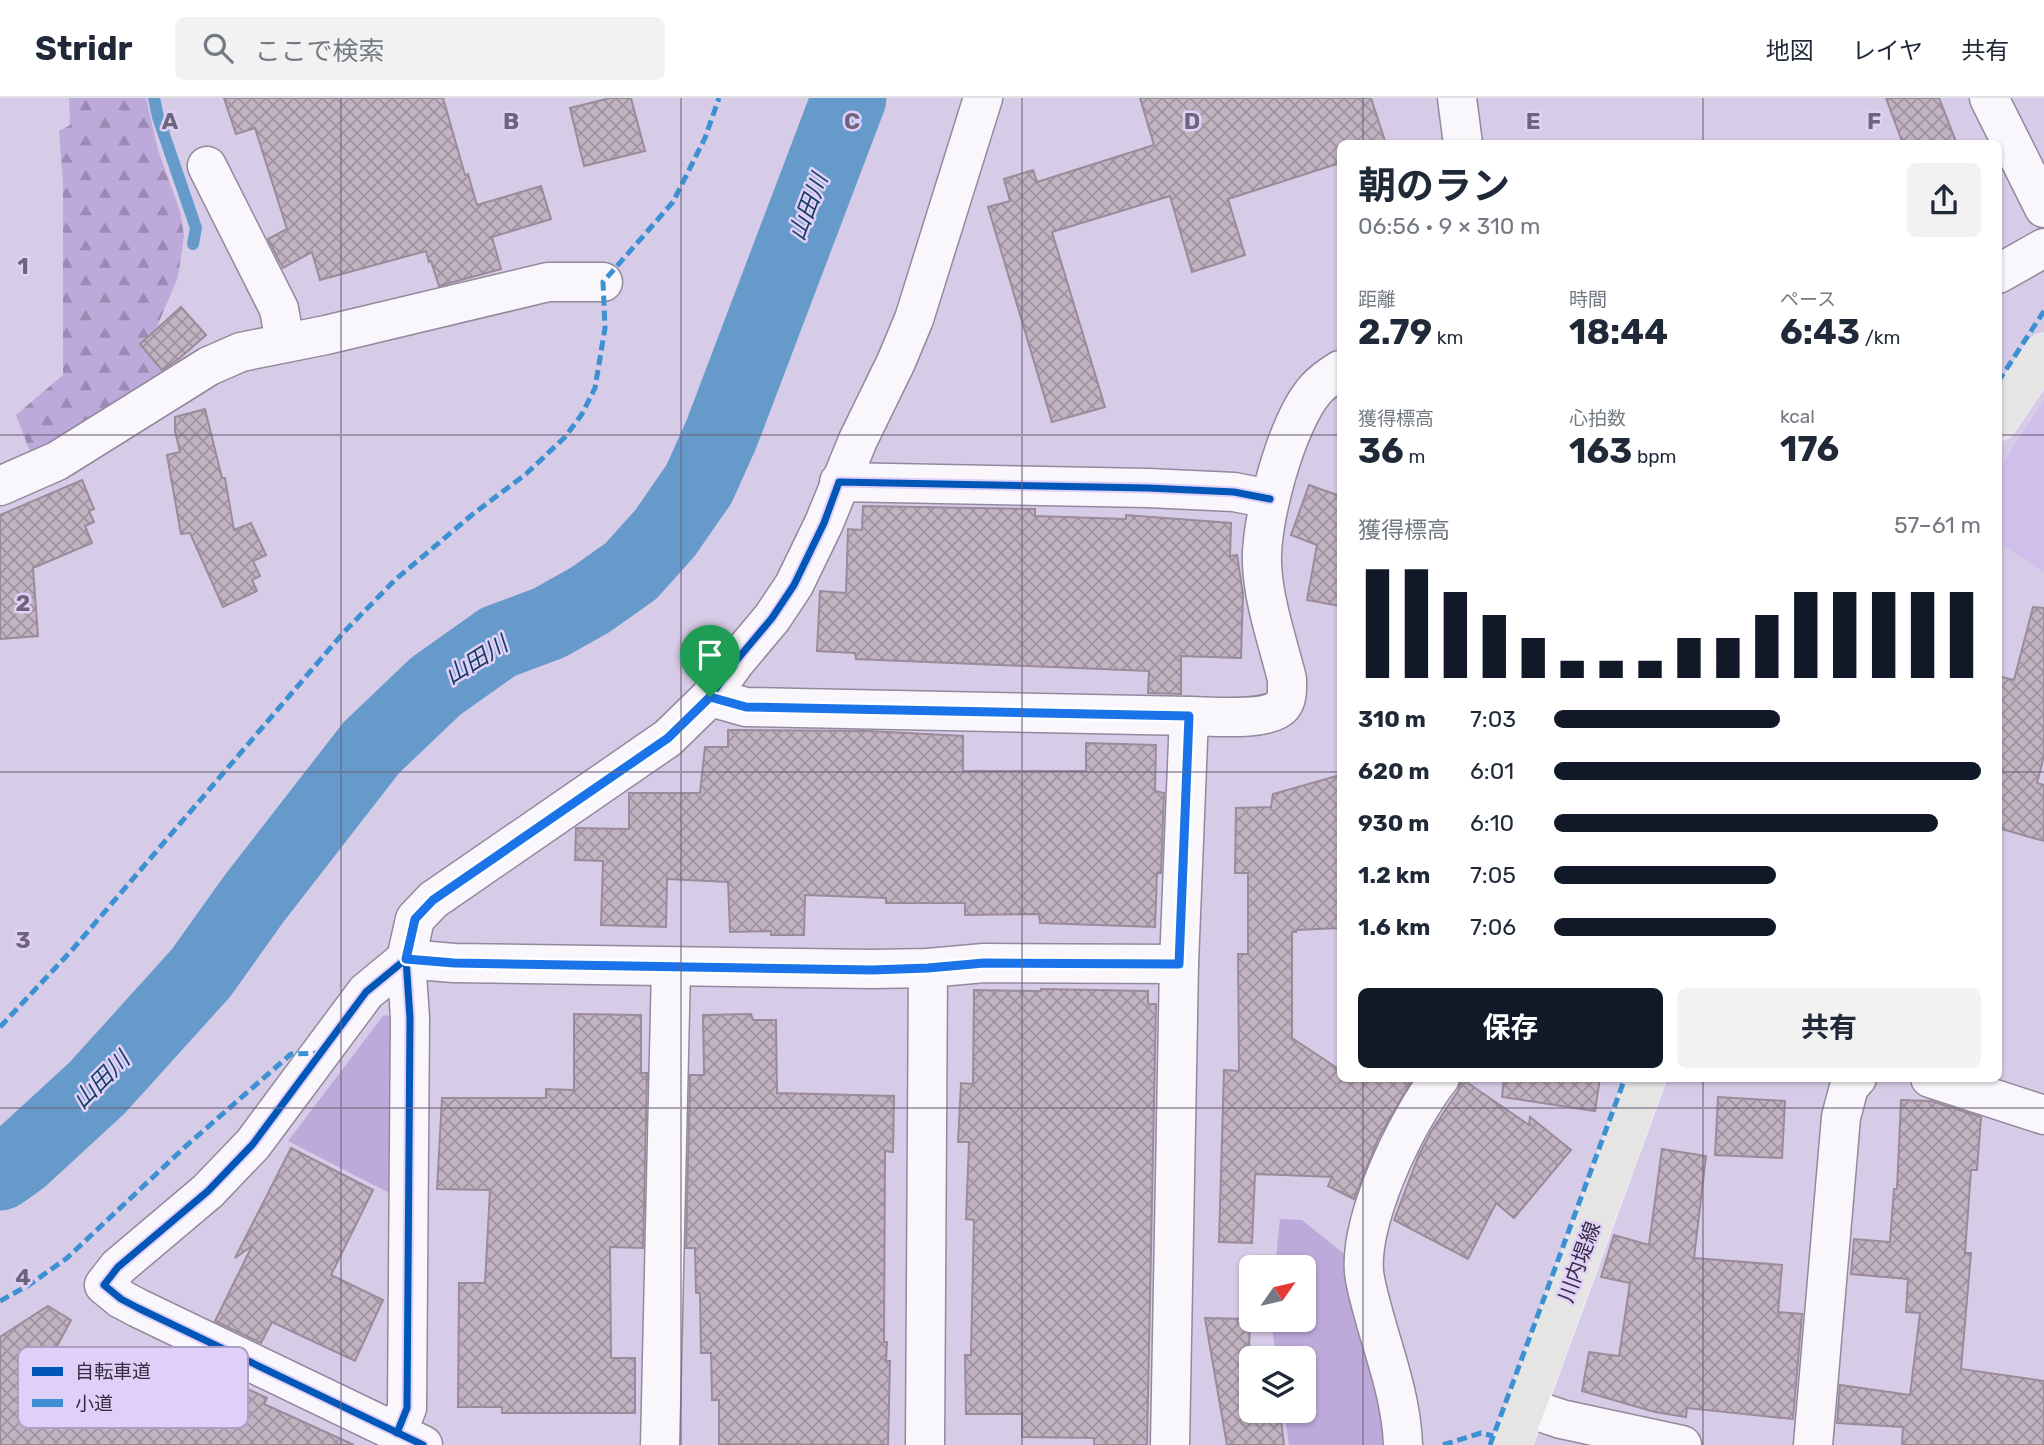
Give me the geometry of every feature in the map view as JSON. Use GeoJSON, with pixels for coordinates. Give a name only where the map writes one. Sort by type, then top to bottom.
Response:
{"type":"FeatureCollection","features":[{"type":"Feature","properties":{"kind":"main road"},"geometry":{"type":"LineString","coordinates":[[2002,415],[2044,352]]}},
{"type":"Feature","properties":{"kind":"main road","name":"川内堤線"},"geometry":{"type":"LineString","coordinates":[[1512,1445],[1645,1082]]}},
{"type":"Feature","properties":{"kind":"street"},"geometry":{"type":"LineString","coordinates":[[410,1439],[407,1408],[410,1018],[406,959],[415,919],[433,900],[657,746],[710,697],[772,618],[794,585],[824,523],[839,482],[914,319],[983,98]]}},
{"type":"Feature","properties":{"kind":"street"},"geometry":{"type":"LineString","coordinates":[[1457,98],[1462,140]]}},
{"type":"Feature","properties":{"kind":"street"},"geometry":{"type":"LineString","coordinates":[[1989,98],[2044,208]]}},
{"type":"Feature","properties":{"kind":"street"},"geometry":{"type":"LineString","coordinates":[[207,166],[279,309],[285,342]]}},
{"type":"Feature","properties":{"kind":"street"},"geometry":{"type":"LineString","coordinates":[[2002,272],[2044,248]]}},
{"type":"Feature","properties":{"kind":"street"},"geometry":{"type":"LineString","coordinates":[[0,486],[57,461],[209,366],[241,352],[326,335],[548,282],[603,282]]}},
{"type":"Feature","properties":{"kind":"street"},"geometry":{"type":"LineString","coordinates":[[710,697],[746,707],[1189,716],[1271,714],[1283,706],[1287,695],[1287,680],[1262,563],[1270,499],[1302,409],[1315,389],[1337,372]]}},
{"type":"Feature","properties":{"kind":"street"},"geometry":{"type":"LineString","coordinates":[[839,482],[1148,488],[1234,492],[1270,499]]}},
{"type":"Feature","properties":{"kind":"street"},"geometry":{"type":"LineString","coordinates":[[1170,1445],[1179,964],[1189,716]]}},
{"type":"Feature","properties":{"kind":"street"},"geometry":{"type":"LineString","coordinates":[[219,1347],[138,1308],[104,1284],[118,1267],[208,1191],[253,1144],[366,992],[406,959],[454,963],[671,967],[928,968],[984,963],[1179,964]]}},
{"type":"Feature","properties":{"kind":"street"},"geometry":{"type":"LineString","coordinates":[[660,1445],[671,967]]}},
{"type":"Feature","properties":{"kind":"street"},"geometry":{"type":"LineString","coordinates":[[925,1445],[928,968]]}},
{"type":"Feature","properties":{"kind":"street"},"geometry":{"type":"LineString","coordinates":[[1403,1445],[1395,1391],[1365,1277],[1363,1254],[1366,1237],[1396,1148],[1437,1082]]}},
{"type":"Feature","properties":{"kind":"street"},"geometry":{"type":"LineString","coordinates":[[1813,1445],[1841,1117],[1849,1087],[1853,1082]]}},
{"type":"Feature","properties":{"kind":"street"},"geometry":{"type":"LineString","coordinates":[[1942,1082],[2044,1115]]}},
{"type":"Feature","properties":{"kind":"street"},"geometry":{"type":"LineString","coordinates":[[248,1361],[410,1439]]}},
{"type":"Feature","properties":{"kind":"street"},"geometry":{"type":"LineString","coordinates":[[1526,1407],[1561,1419],[1682,1445]]}},
{"type":"Feature","properties":{"kind":"shaded area"},"geometry":{"type":"Polygon","coordinates":[[[2044,400],[2044,572],[2002,545],[2002,465],[2044,400]]]}},
{"type":"Feature","properties":{"kind":"green space"},"geometry":{"type":"Polygon","coordinates":[[[69,98],[146,98],[158,150],[180,211],[184,236],[178,277],[156,329],[140,344],[164,372],[156,389],[30,452],[16,415],[63,375],[63,182],[59,131],[70,125],[69,98]]]}},
{"type":"Feature","properties":{"kind":"green space"},"geometry":{"type":"Polygon","coordinates":[[[388,1015],[393,1020],[391,1194],[288,1141],[383,1016],[388,1015]]]}},
{"type":"Feature","properties":{"kind":"green space"},"geometry":{"type":"Polygon","coordinates":[[[1280,1219],[1302,1220],[1344,1254],[1363,1309],[1395,1445],[1289,1445],[1286,1423],[1316,1423],[1316,1346],[1274,1346],[1273,1332],[1316,1332],[1316,1255],[1276,1255],[1280,1219]]]}},
{"type":"Feature","properties":{"kind":"building"},"geometry":{"type":"Polygon","coordinates":[[[224,98],[443,98],[465,175],[468,174],[477,205],[541,186],[551,219],[492,237],[501,269],[439,286],[426,251],[320,280],[312,252],[283,268],[268,239],[287,229],[255,128],[236,134],[224,98]]]}},
{"type":"Feature","properties":{"kind":"building"},"geometry":{"type":"Polygon","coordinates":[[[610,98],[631,98],[645,151],[584,166],[570,108],[610,98]]]}},
{"type":"Feature","properties":{"kind":"building"},"geometry":{"type":"Polygon","coordinates":[[[1140,98],[1371,98],[1385,140],[1337,140],[1337,164],[1228,199],[1245,255],[1192,272],[1170,196],[1052,232],[1105,407],[1052,422],[988,207],[1010,201],[1004,179],[1033,170],[1037,182],[1154,145],[1140,98]]]}},
{"type":"Feature","properties":{"kind":"building"},"geometry":{"type":"Polygon","coordinates":[[[1886,98],[1939,98],[1955,140],[1902,140],[1886,98]]]}},
{"type":"Feature","properties":{"kind":"building"},"geometry":{"type":"Polygon","coordinates":[[[181,307],[206,335],[162,370],[140,344],[181,307]]]}},
{"type":"Feature","properties":{"kind":"building"},"geometry":{"type":"Polygon","coordinates":[[[205,409],[222,478],[225,478],[234,530],[251,523],[266,555],[253,561],[260,576],[252,580],[257,591],[223,607],[190,533],[181,534],[167,455],[180,452],[175,417],[205,409]]]}},
{"type":"Feature","properties":{"kind":"building"},"geometry":{"type":"Polygon","coordinates":[[[82,480],[94,509],[89,511],[94,522],[85,526],[92,543],[33,568],[38,636],[0,639],[0,515],[82,480]]]}},
{"type":"Feature","properties":{"kind":"building"},"geometry":{"type":"Polygon","coordinates":[[[1309,485],[1337,495],[1337,605],[1307,600],[1317,545],[1291,535],[1309,485]]]}},
{"type":"Feature","properties":{"kind":"building"},"geometry":{"type":"Polygon","coordinates":[[[863,506],[1035,509],[1035,516],[1126,519],[1126,515],[1231,523],[1230,556],[1237,555],[1243,594],[1241,658],[1181,656],[1181,694],[1148,693],[1149,671],[856,659],[855,653],[817,651],[820,591],[846,593],[848,529],[862,530],[863,506]]]}},
{"type":"Feature","properties":{"kind":"building"},"geometry":{"type":"Polygon","coordinates":[[[2033,607],[2044,608],[2044,756],[2037,783],[2044,785],[2044,841],[2002,829],[2002,677],[2014,680],[2033,607]]]}},
{"type":"Feature","properties":{"kind":"building"},"geometry":{"type":"Polygon","coordinates":[[[728,730],[869,731],[963,736],[963,771],[1086,771],[1086,743],[1156,745],[1155,791],[1164,793],[1161,873],[1157,873],[1155,927],[1040,923],[1039,914],[965,915],[965,903],[886,903],[886,898],[805,895],[804,935],[771,935],[771,931],[730,932],[728,882],[667,879],[666,927],[601,925],[603,861],[575,860],[576,828],[629,829],[629,793],[700,793],[705,747],[728,747],[728,730]]]}},
{"type":"Feature","properties":{"kind":"building"},"geometry":{"type":"Polygon","coordinates":[[[1337,776],[1337,928],[1292,932],[1292,1038],[1337,1068],[1337,1082],[1411,1082],[1379,1137],[1354,1199],[1328,1186],[1332,1177],[1255,1174],[1252,1243],[1219,1242],[1224,1070],[1239,1071],[1238,954],[1248,954],[1248,873],[1235,873],[1236,808],[1271,807],[1273,794],[1337,776]]]}},
{"type":"Feature","properties":{"kind":"building"},"geometry":{"type":"Polygon","coordinates":[[[974,990],[1148,991],[1148,1004],[1156,1004],[1147,1445],[1094,1445],[1094,1438],[1022,1437],[1022,1414],[966,1414],[965,1355],[971,1355],[974,1220],[966,1219],[969,1142],[958,1142],[961,1083],[973,1084],[974,990]]]}},
{"type":"Feature","properties":{"kind":"building"},"geometry":{"type":"Polygon","coordinates":[[[574,1014],[641,1015],[641,1073],[647,1073],[643,1248],[610,1247],[611,1358],[635,1358],[635,1413],[502,1413],[502,1407],[458,1407],[459,1283],[485,1283],[490,1190],[437,1189],[442,1098],[546,1098],[546,1089],[574,1090],[574,1014]]]}},
{"type":"Feature","properties":{"kind":"building"},"geometry":{"type":"Polygon","coordinates":[[[751,1014],[753,1020],[776,1020],[777,1093],[894,1096],[893,1152],[885,1151],[884,1342],[887,1342],[886,1361],[890,1361],[888,1445],[719,1444],[719,1400],[712,1400],[711,1353],[701,1353],[700,1293],[696,1293],[695,1248],[686,1248],[690,1075],[704,1075],[703,1015],[751,1014]]]}},
{"type":"Feature","properties":{"kind":"building"},"geometry":{"type":"Polygon","coordinates":[[[1461,1082],[1466,1082],[1529,1125],[1530,1117],[1571,1150],[1514,1218],[1496,1203],[1468,1259],[1394,1220],[1419,1155],[1461,1082]]]}},
{"type":"Feature","properties":{"kind":"building"},"geometry":{"type":"Polygon","coordinates":[[[1504,1082],[1599,1082],[1595,1111],[1502,1097],[1504,1082]]]}},
{"type":"Feature","properties":{"kind":"building"},"geometry":{"type":"Polygon","coordinates":[[[1718,1097],[1785,1101],[1782,1158],[1715,1155],[1718,1097]]]}},
{"type":"Feature","properties":{"kind":"building"},"geometry":{"type":"Polygon","coordinates":[[[1901,1100],[1931,1101],[1981,1117],[1977,1170],[1971,1170],[1965,1253],[1971,1253],[1961,1369],[2044,1381],[2044,1445],[1902,1445],[1903,1427],[1837,1423],[1840,1385],[1910,1395],[1920,1313],[1906,1312],[1908,1279],[1851,1274],[1854,1239],[1890,1242],[1894,1189],[1897,1189],[1901,1100]]]}},
{"type":"Feature","properties":{"kind":"building"},"geometry":{"type":"Polygon","coordinates":[[[291,1148],[373,1190],[331,1275],[383,1300],[355,1361],[272,1322],[261,1343],[215,1321],[252,1246],[235,1258],[291,1148]]]}},
{"type":"Feature","properties":{"kind":"building"},"geometry":{"type":"Polygon","coordinates":[[[1662,1149],[1706,1156],[1694,1258],[1782,1265],[1778,1312],[1802,1314],[1793,1419],[1687,1408],[1686,1417],[1655,1412],[1582,1391],[1589,1352],[1619,1356],[1630,1283],[1601,1277],[1614,1235],[1649,1245],[1662,1149]]]}},
{"type":"Feature","properties":{"kind":"building"},"geometry":{"type":"Polygon","coordinates":[[[48,1306],[71,1320],[57,1347],[18,1347],[18,1428],[248,1428],[248,1389],[267,1398],[264,1404],[354,1445],[0,1445],[0,1337],[48,1306]]]}},
{"type":"Feature","properties":{"kind":"building"},"geometry":{"type":"Polygon","coordinates":[[[1205,1318],[1239,1319],[1239,1332],[1250,1332],[1249,1346],[1239,1346],[1239,1423],[1281,1423],[1284,1445],[1227,1445],[1205,1318]]]}},
{"type":"Feature","properties":{"kind":"waterway"},"geometry":{"type":"LineString","coordinates":[[154,98],[196,228],[193,244]]}},
{"type":"Feature","properties":{"kind":"waterway","name":"山田川"},"geometry":{"type":"LineString","coordinates":[[0,1173],[21,1158],[97,1088],[201,973],[253,900],[371,748],[436,686],[498,642],[549,623],[590,600],[631,571],[665,533],[699,484],[721,435],[849,98]]}},
{"type":"Feature","properties":{"kind":"marked path"},"geometry":{"type":"LineString","coordinates":[[0,1027],[72,950],[344,632],[395,580],[473,514],[526,474],[565,437],[582,414],[595,388],[605,328],[603,282],[673,202],[705,138],[719,98]]}},
{"type":"Feature","properties":{"kind":"marked path"},"geometry":{"type":"LineString","coordinates":[[2002,376],[2044,311]]}},
{"type":"Feature","properties":{"kind":"marked path"},"geometry":{"type":"LineString","coordinates":[[0,1301],[29,1285],[67,1258],[186,1146],[291,1054],[322,1053]]}},
{"type":"Feature","properties":{"kind":"marked path"},"geometry":{"type":"LineString","coordinates":[[1490,1445],[1624,1082]]}},
{"type":"Feature","properties":{"kind":"marked path"},"geometry":{"type":"LineString","coordinates":[[1443,1445],[1481,1433],[1493,1436]]}},
{"type":"Feature","properties":{"kind":"cycle path"},"geometry":{"type":"LineString","coordinates":[[397,1433],[407,1408],[410,1018],[406,959],[415,919],[433,900],[668,738],[710,697],[772,618],[794,585],[824,523],[839,482],[1148,488],[1234,492],[1270,499]]}},
{"type":"Feature","properties":{"kind":"cycle path"},"geometry":{"type":"LineString","coordinates":[[219,1347],[121,1299],[104,1285],[118,1267],[208,1191],[253,1144],[366,992],[406,959],[454,963],[872,969],[984,963],[1179,964]]}},
{"type":"Feature","properties":{"kind":"cycle path"},"geometry":{"type":"LineString","coordinates":[[248,1361],[423,1445]]}},
{"type":"Feature","properties":{"kind":"route"},"geometry":{"type":"LineString","coordinates":[[710,697],[746,707],[1189,716],[1179,964],[984,963],[872,970],[454,963],[406,959],[415,919],[433,900],[668,738],[710,697]]}}]}
